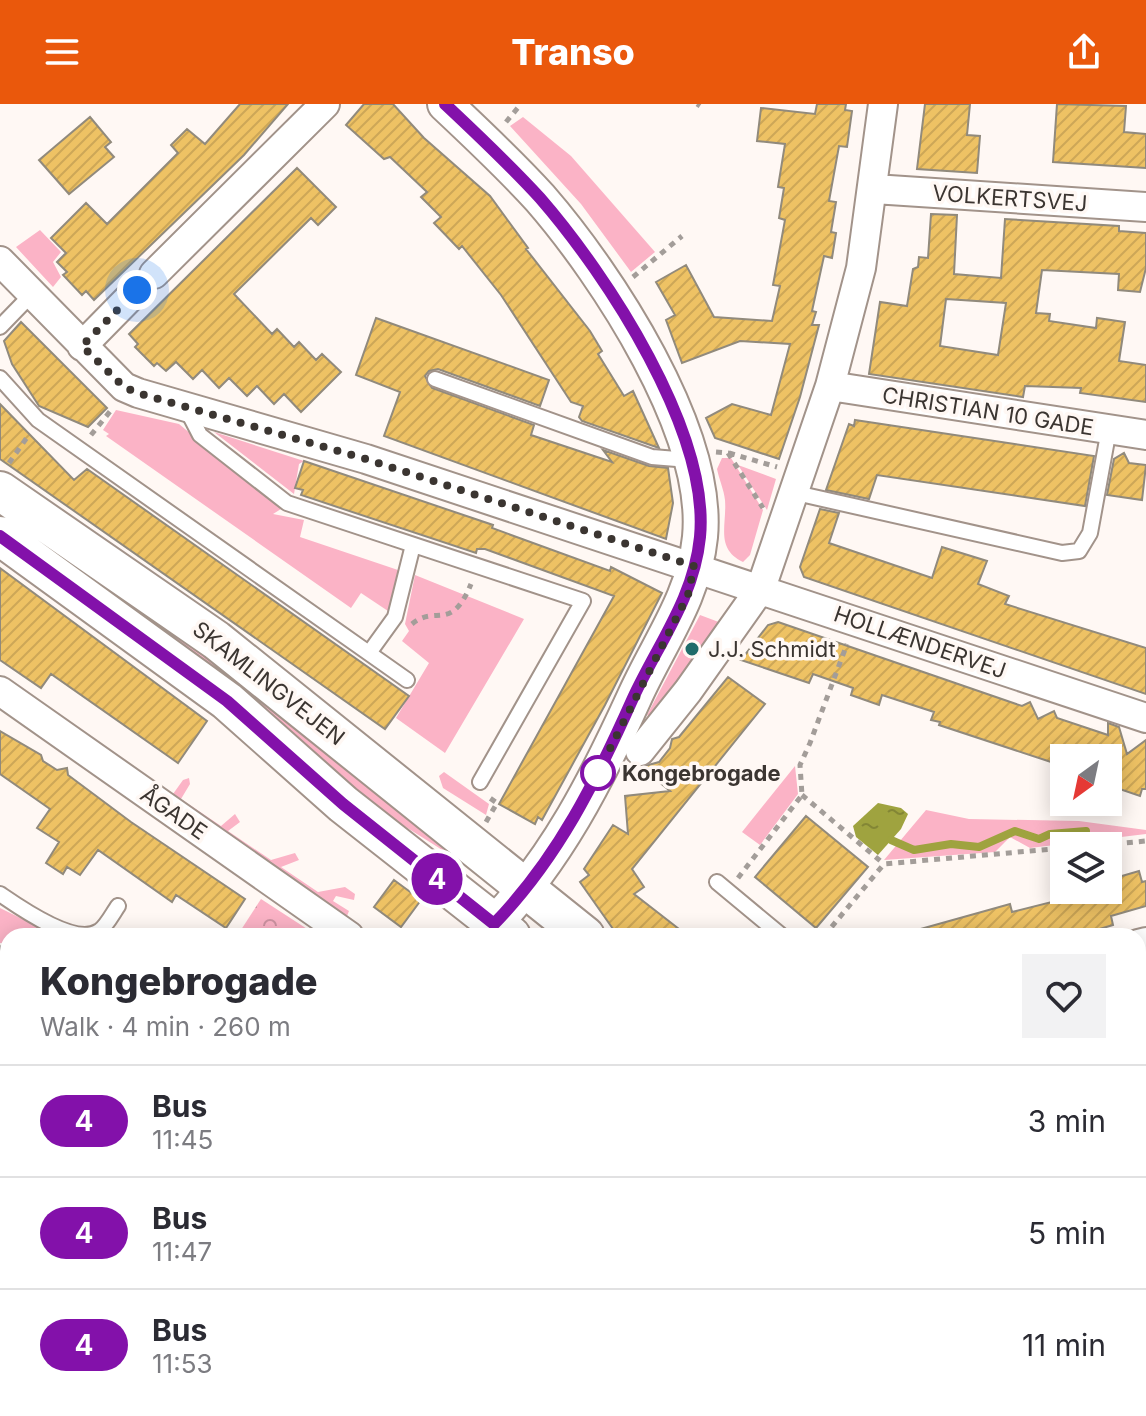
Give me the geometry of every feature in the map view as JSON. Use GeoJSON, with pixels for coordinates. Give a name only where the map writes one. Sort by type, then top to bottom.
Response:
{"type":"FeatureCollection","features":[{"type":"Feature","properties":{"kind":"main road","name":"SKAMLINGVEJEN"},"geometry":{"type":"LineString","coordinates":[[0,491],[216,640],[576,928]]}},
{"type":"Feature","properties":{"kind":"main road","name":"SKAMLINGVEJEN"},"geometry":{"type":"LineString","coordinates":[[0,536],[227,701],[343,804],[492,928]]}},
{"type":"Feature","properties":{"kind":"street"},"geometry":{"type":"LineString","coordinates":[[82,346],[325,104]]}},
{"type":"Feature","properties":{"kind":"street"},"geometry":{"type":"LineString","coordinates":[[445,104],[541,200],[594,271],[666,393],[692,456],[700,500],[688,595],[565,835],[500,928]]}},
{"type":"Feature","properties":{"kind":"street"},"geometry":{"type":"LineString","coordinates":[[640,751],[688,691],[761,588],[830,386],[861,268],[883,104]]}},
{"type":"Feature","properties":{"kind":"street","name":"VOLKERTSVEJ"},"geometry":{"type":"LineString","coordinates":[[874,189],[1146,207]]}},
{"type":"Feature","properties":{"kind":"street","name":"HOLLÆNDERVEJ"},"geometry":{"type":"LineString","coordinates":[[0,261],[124,387],[366,459],[1146,718]]}},
{"type":"Feature","properties":{"kind":"street","name":"CHRISTIAN 10 GADE"},"geometry":{"type":"LineString","coordinates":[[830,386],[1146,435]]}},
{"type":"Feature","properties":{"kind":"street","name":"ÅGADE"},"geometry":{"type":"LineString","coordinates":[[2,698],[337,928]]}},
{"type":"Feature","properties":{"kind":"lane"},"geometry":{"type":"LineString","coordinates":[[0,327],[32,294]]}},
{"type":"Feature","properties":{"kind":"lane"},"geometry":{"type":"LineString","coordinates":[[0,378],[38,420],[407,680]]}},
{"type":"Feature","properties":{"kind":"lane"},"geometry":{"type":"LineString","coordinates":[[435,379],[652,457],[692,456]]}},
{"type":"Feature","properties":{"kind":"lane"},"geometry":{"type":"LineString","coordinates":[[184,404],[200,435],[287,503],[583,601],[480,782]]}},
{"type":"Feature","properties":{"kind":"lane"},"geometry":{"type":"LineString","coordinates":[[799,484],[1062,553],[1079,551],[1090,533],[1109,429]]}},
{"type":"Feature","properties":{"kind":"lane"},"geometry":{"type":"LineString","coordinates":[[369,653],[395,617],[413,545]]}},
{"type":"Feature","properties":{"kind":"lane"},"geometry":{"type":"LineString","coordinates":[[717,882],[772,928]]}},
{"type":"Feature","properties":{"kind":"lane"},"geometry":{"type":"LineString","coordinates":[[0,894],[58,928]]}},
{"type":"Feature","properties":{"kind":"lane"},"geometry":{"type":"LineString","coordinates":[[102,928],[118,906]]}},
{"type":"Feature","properties":{"kind":"path"},"geometry":{"type":"LineString","coordinates":[[506,122],[521,104]]}},
{"type":"Feature","properties":{"kind":"path"},"geometry":{"type":"LineString","coordinates":[[633,277],[682,236]]}},
{"type":"Feature","properties":{"kind":"path"},"geometry":{"type":"LineString","coordinates":[[95,430],[112,409]]}},
{"type":"Feature","properties":{"kind":"path"},"geometry":{"type":"LineString","coordinates":[[18,453],[28,436]]}},
{"type":"Feature","properties":{"kind":"path"},"geometry":{"type":"LineString","coordinates":[[728,453],[780,536]]}},
{"type":"Feature","properties":{"kind":"path"},"geometry":{"type":"LineString","coordinates":[[692,456],[728,453],[799,484]]}},
{"type":"Feature","properties":{"kind":"path"},"geometry":{"type":"LineString","coordinates":[[384,664],[408,627],[419,618],[453,612],[464,602],[478,566]]}},
{"type":"Feature","properties":{"kind":"path"},"geometry":{"type":"LineString","coordinates":[[749,888],[737,879],[802,795],[802,754],[810,743],[855,620]]}},
{"type":"Feature","properties":{"kind":"path"},"geometry":{"type":"LineString","coordinates":[[474,844],[497,803],[476,789],[480,782]]}},
{"type":"Feature","properties":{"kind":"path"},"geometry":{"type":"LineString","coordinates":[[802,795],[884,864]]}},
{"type":"Feature","properties":{"kind":"path"},"geometry":{"type":"LineString","coordinates":[[1122,843],[1146,841]]}},
{"type":"Feature","properties":{"kind":"path"},"geometry":{"type":"LineString","coordinates":[[831,928],[884,864],[1050,849]]}},
{"type":"Feature","properties":{"kind":"green space"},"geometry":{"type":"Polygon","coordinates":[[[523,117],[571,156],[655,252],[631,272],[581,204],[510,126],[523,117]]]}},
{"type":"Feature","properties":{"kind":"green space"},"geometry":{"type":"Polygon","coordinates":[[[40,230],[61,252],[53,262],[61,277],[53,287],[16,247],[40,230]]]}},
{"type":"Feature","properties":{"kind":"green space"},"geometry":{"type":"Polygon","coordinates":[[[116,410],[179,424],[281,509],[273,514],[304,520],[300,537],[398,570],[388,611],[361,593],[351,608],[106,436],[109,434],[103,430],[116,410]]]}},
{"type":"Feature","properties":{"kind":"green space"},"geometry":{"type":"Polygon","coordinates":[[[214,432],[304,461],[299,464],[294,494],[214,432]]]}},
{"type":"Feature","properties":{"kind":"green space"},"geometry":{"type":"Polygon","coordinates":[[[722,458],[731,458],[763,510],[750,555],[743,562],[729,550],[724,536],[725,500],[717,469],[722,458]]]}},
{"type":"Feature","properties":{"kind":"green space"},"geometry":{"type":"Polygon","coordinates":[[[738,465],[776,479],[767,510],[738,465]]]}},
{"type":"Feature","properties":{"kind":"green space"},"geometry":{"type":"Polygon","coordinates":[[[0,507],[210,656],[469,856],[463,863],[347,790],[0,517],[0,507]]]}},
{"type":"Feature","properties":{"kind":"green space"},"geometry":{"type":"Polygon","coordinates":[[[415,575],[524,619],[445,753],[396,718],[429,663],[402,641],[409,631],[405,624],[415,575]]]}},
{"type":"Feature","properties":{"kind":"green space"},"geometry":{"type":"Polygon","coordinates":[[[700,615],[724,624],[651,718],[647,715],[700,615]]]}},
{"type":"Feature","properties":{"kind":"green space"},"geometry":{"type":"Polygon","coordinates":[[[795,766],[798,794],[760,845],[742,832],[795,766]]]}},
{"type":"Feature","properties":{"kind":"green space"},"geometry":{"type":"Polygon","coordinates":[[[444,772],[489,804],[486,815],[443,788],[439,776],[444,772]]]}},
{"type":"Feature","properties":{"kind":"green space"},"geometry":{"type":"Polygon","coordinates":[[[189,778],[190,784],[181,799],[221,826],[235,814],[240,822],[228,831],[271,860],[295,853],[299,860],[281,867],[318,892],[345,887],[355,894],[354,900],[336,896],[333,901],[349,911],[345,921],[168,801],[183,780],[189,778]]]}},
{"type":"Feature","properties":{"kind":"green space"},"geometry":{"type":"Polygon","coordinates":[[[926,810],[969,819],[1079,821],[1146,830],[1146,834],[1122,837],[1122,832],[1050,832],[1050,846],[1030,848],[1010,837],[995,852],[884,860],[926,810]]]}},
{"type":"Feature","properties":{"kind":"green space"},"geometry":{"type":"Polygon","coordinates":[[[261,899],[306,928],[242,928],[261,899]]]}},
{"type":"Feature","properties":{"kind":"green space"},"geometry":{"type":"Polygon","coordinates":[[[0,908],[41,928],[0,928],[0,908]]]}},
{"type":"Feature","properties":{"kind":"water"},"geometry":{"type":"Polygon","coordinates":[[[878,803],[901,808],[908,814],[901,829],[878,855],[856,837],[853,826],[878,803]]]}},
{"type":"Feature","properties":{"kind":"building"},"geometry":{"type":"Polygon","coordinates":[[[240,104],[288,104],[244,155],[94,300],[86,291],[82,295],[63,275],[67,272],[57,262],[66,253],[51,238],[86,203],[107,224],[178,153],[171,145],[187,129],[205,144],[240,104]]]}},
{"type":"Feature","properties":{"kind":"building"},"geometry":{"type":"Polygon","coordinates":[[[364,104],[393,104],[424,138],[490,196],[526,249],[590,331],[602,351],[598,354],[624,396],[633,391],[659,448],[582,421],[579,417],[583,406],[571,402],[501,295],[462,246],[459,249],[434,223],[441,217],[421,197],[427,192],[390,157],[384,159],[346,125],[364,104]]]}},
{"type":"Feature","properties":{"kind":"building"},"geometry":{"type":"Polygon","coordinates":[[[817,104],[846,104],[845,110],[852,111],[847,147],[839,146],[829,201],[836,202],[831,232],[836,233],[832,258],[824,256],[812,311],[816,312],[812,325],[819,325],[779,459],[715,438],[706,418],[732,404],[771,415],[790,344],[740,341],[682,363],[666,320],[675,315],[656,282],[686,265],[714,317],[772,321],[780,286],[773,285],[785,220],[779,218],[784,188],[778,187],[785,144],[757,141],[761,108],[815,114],[817,104]]]}},
{"type":"Feature","properties":{"kind":"building"},"geometry":{"type":"Polygon","coordinates":[[[925,104],[970,104],[967,135],[980,136],[977,173],[917,169],[925,104]]]}},
{"type":"Feature","properties":{"kind":"building"},"geometry":{"type":"Polygon","coordinates":[[[1057,104],[1126,106],[1124,132],[1146,134],[1146,168],[1053,162],[1057,104]]]}},
{"type":"Feature","properties":{"kind":"building"},"geometry":{"type":"Polygon","coordinates":[[[90,117],[111,142],[105,147],[114,157],[69,194],[39,160],[90,117]]]}},
{"type":"Feature","properties":{"kind":"building"},"geometry":{"type":"Polygon","coordinates":[[[297,168],[336,207],[318,225],[311,218],[234,294],[272,334],[277,329],[294,347],[299,342],[316,360],[322,354],[341,372],[301,412],[284,394],[274,404],[257,386],[247,396],[229,378],[219,388],[202,370],[193,379],[176,362],[166,371],[157,363],[154,366],[135,347],[138,344],[129,334],[297,168]]]}},
{"type":"Feature","properties":{"kind":"building"},"geometry":{"type":"Polygon","coordinates":[[[931,214],[957,215],[954,274],[1001,278],[1005,219],[1119,226],[1119,231],[1146,233],[1146,268],[1140,292],[1118,290],[1119,274],[1042,270],[1036,313],[1050,314],[1049,321],[1096,328],[1097,318],[1125,322],[1119,361],[1146,365],[1146,402],[1080,393],[1081,388],[1025,386],[1023,397],[869,374],[880,302],[907,306],[913,269],[918,267],[919,257],[928,258],[931,214]],[[946,299],[940,346],[998,355],[1006,303],[946,299]]]}},
{"type":"Feature","properties":{"kind":"building"},"geometry":{"type":"Polygon","coordinates":[[[376,318],[549,380],[540,406],[438,369],[429,371],[425,376],[432,388],[534,425],[531,435],[612,462],[603,450],[649,466],[668,468],[673,503],[666,539],[384,436],[400,392],[356,375],[376,318]]]}},
{"type":"Feature","properties":{"kind":"building"},"geometry":{"type":"Polygon","coordinates":[[[21,322],[107,408],[88,427],[39,406],[12,364],[4,341],[21,322]]]}},
{"type":"Feature","properties":{"kind":"building"},"geometry":{"type":"Polygon","coordinates":[[[0,404],[74,480],[87,469],[409,696],[385,729],[0,459],[0,404]]]}},
{"type":"Feature","properties":{"kind":"building"},"geometry":{"type":"Polygon","coordinates":[[[855,420],[1094,456],[1085,506],[877,475],[869,499],[826,490],[849,424],[854,426],[855,420]]]}},
{"type":"Feature","properties":{"kind":"building"},"geometry":{"type":"Polygon","coordinates":[[[1124,453],[1129,463],[1146,465],[1142,500],[1107,495],[1114,459],[1124,453]]]}},
{"type":"Feature","properties":{"kind":"building"},"geometry":{"type":"Polygon","coordinates":[[[304,461],[493,525],[492,528],[610,571],[611,567],[662,593],[542,820],[538,817],[535,824],[499,804],[614,596],[485,549],[477,549],[476,553],[301,495],[303,490],[295,488],[304,461]]]}},
{"type":"Feature","properties":{"kind":"building"},"geometry":{"type":"Polygon","coordinates":[[[820,509],[839,513],[829,543],[932,578],[942,547],[987,561],[978,584],[1009,596],[1005,604],[1146,648],[1146,694],[804,577],[800,567],[820,509]]]}},
{"type":"Feature","properties":{"kind":"building"},"geometry":{"type":"Polygon","coordinates":[[[0,568],[207,721],[178,763],[51,674],[41,688],[0,660],[0,568]]]}},
{"type":"Feature","properties":{"kind":"building"},"geometry":{"type":"Polygon","coordinates":[[[778,622],[1022,706],[1030,702],[1038,719],[1054,711],[1057,718],[1108,735],[1108,723],[1119,727],[1127,754],[1146,740],[1146,789],[1142,789],[1140,796],[1122,790],[1122,744],[1050,744],[1050,762],[939,725],[940,722],[931,720],[934,712],[882,695],[879,705],[851,695],[853,688],[813,674],[809,683],[741,660],[768,625],[778,622]]]}},
{"type":"Feature","properties":{"kind":"building"},"geometry":{"type":"Polygon","coordinates":[[[728,677],[765,704],[632,869],[644,887],[634,894],[678,928],[612,928],[580,882],[589,875],[584,869],[613,825],[628,834],[625,796],[670,791],[641,767],[659,762],[670,748],[672,739],[679,737],[728,677]]]}},
{"type":"Feature","properties":{"kind":"building"},"geometry":{"type":"Polygon","coordinates":[[[0,731],[41,755],[43,761],[57,770],[67,768],[68,775],[131,822],[245,899],[226,928],[176,895],[172,902],[98,850],[80,875],[67,867],[63,874],[46,863],[59,842],[37,828],[50,809],[0,774],[0,731]]]}},
{"type":"Feature","properties":{"kind":"building"},"geometry":{"type":"Polygon","coordinates":[[[806,816],[868,867],[816,928],[755,877],[806,816]]]}},
{"type":"Feature","properties":{"kind":"building"},"geometry":{"type":"Polygon","coordinates":[[[1139,871],[1142,882],[1146,881],[1146,906],[1111,916],[1113,925],[1103,928],[924,928],[1010,904],[1012,912],[1050,902],[1122,904],[1122,876],[1139,871]]]}},
{"type":"Feature","properties":{"kind":"building"},"geometry":{"type":"Polygon","coordinates":[[[394,880],[421,900],[401,927],[374,907],[394,880]]]}},
{"type":"Feature","properties":{"kind":"waterway"},"geometry":{"type":"LineString","coordinates":[[891,840],[914,850],[951,844],[979,847],[1015,831],[1039,839],[1050,834],[1086,831]]}},
{"type":"Feature","properties":{"kind":"bus line","name":"4"},"geometry":{"type":"LineString","coordinates":[[0,536],[86,595],[227,701],[343,804],[494,924],[529,888],[565,835],[688,595],[700,537],[700,500],[693,461],[678,418],[618,307],[541,200],[445,104]]}},
{"type":"Feature","properties":{"kind":"place","name":"J.J. Schmidt"},"geometry":{"type":"Point","coordinates":[692,649]}},
{"type":"Feature","properties":{"kind":"place","name":"Kongebrogade"},"geometry":{"type":"Point","coordinates":[598,773]}},
{"type":"Feature","properties":{"kind":"route"},"geometry":{"type":"LineString","coordinates":[[137,290],[82,346],[124,387],[366,459],[694,566],[688,595],[592,784],[598,773]]}}]}
